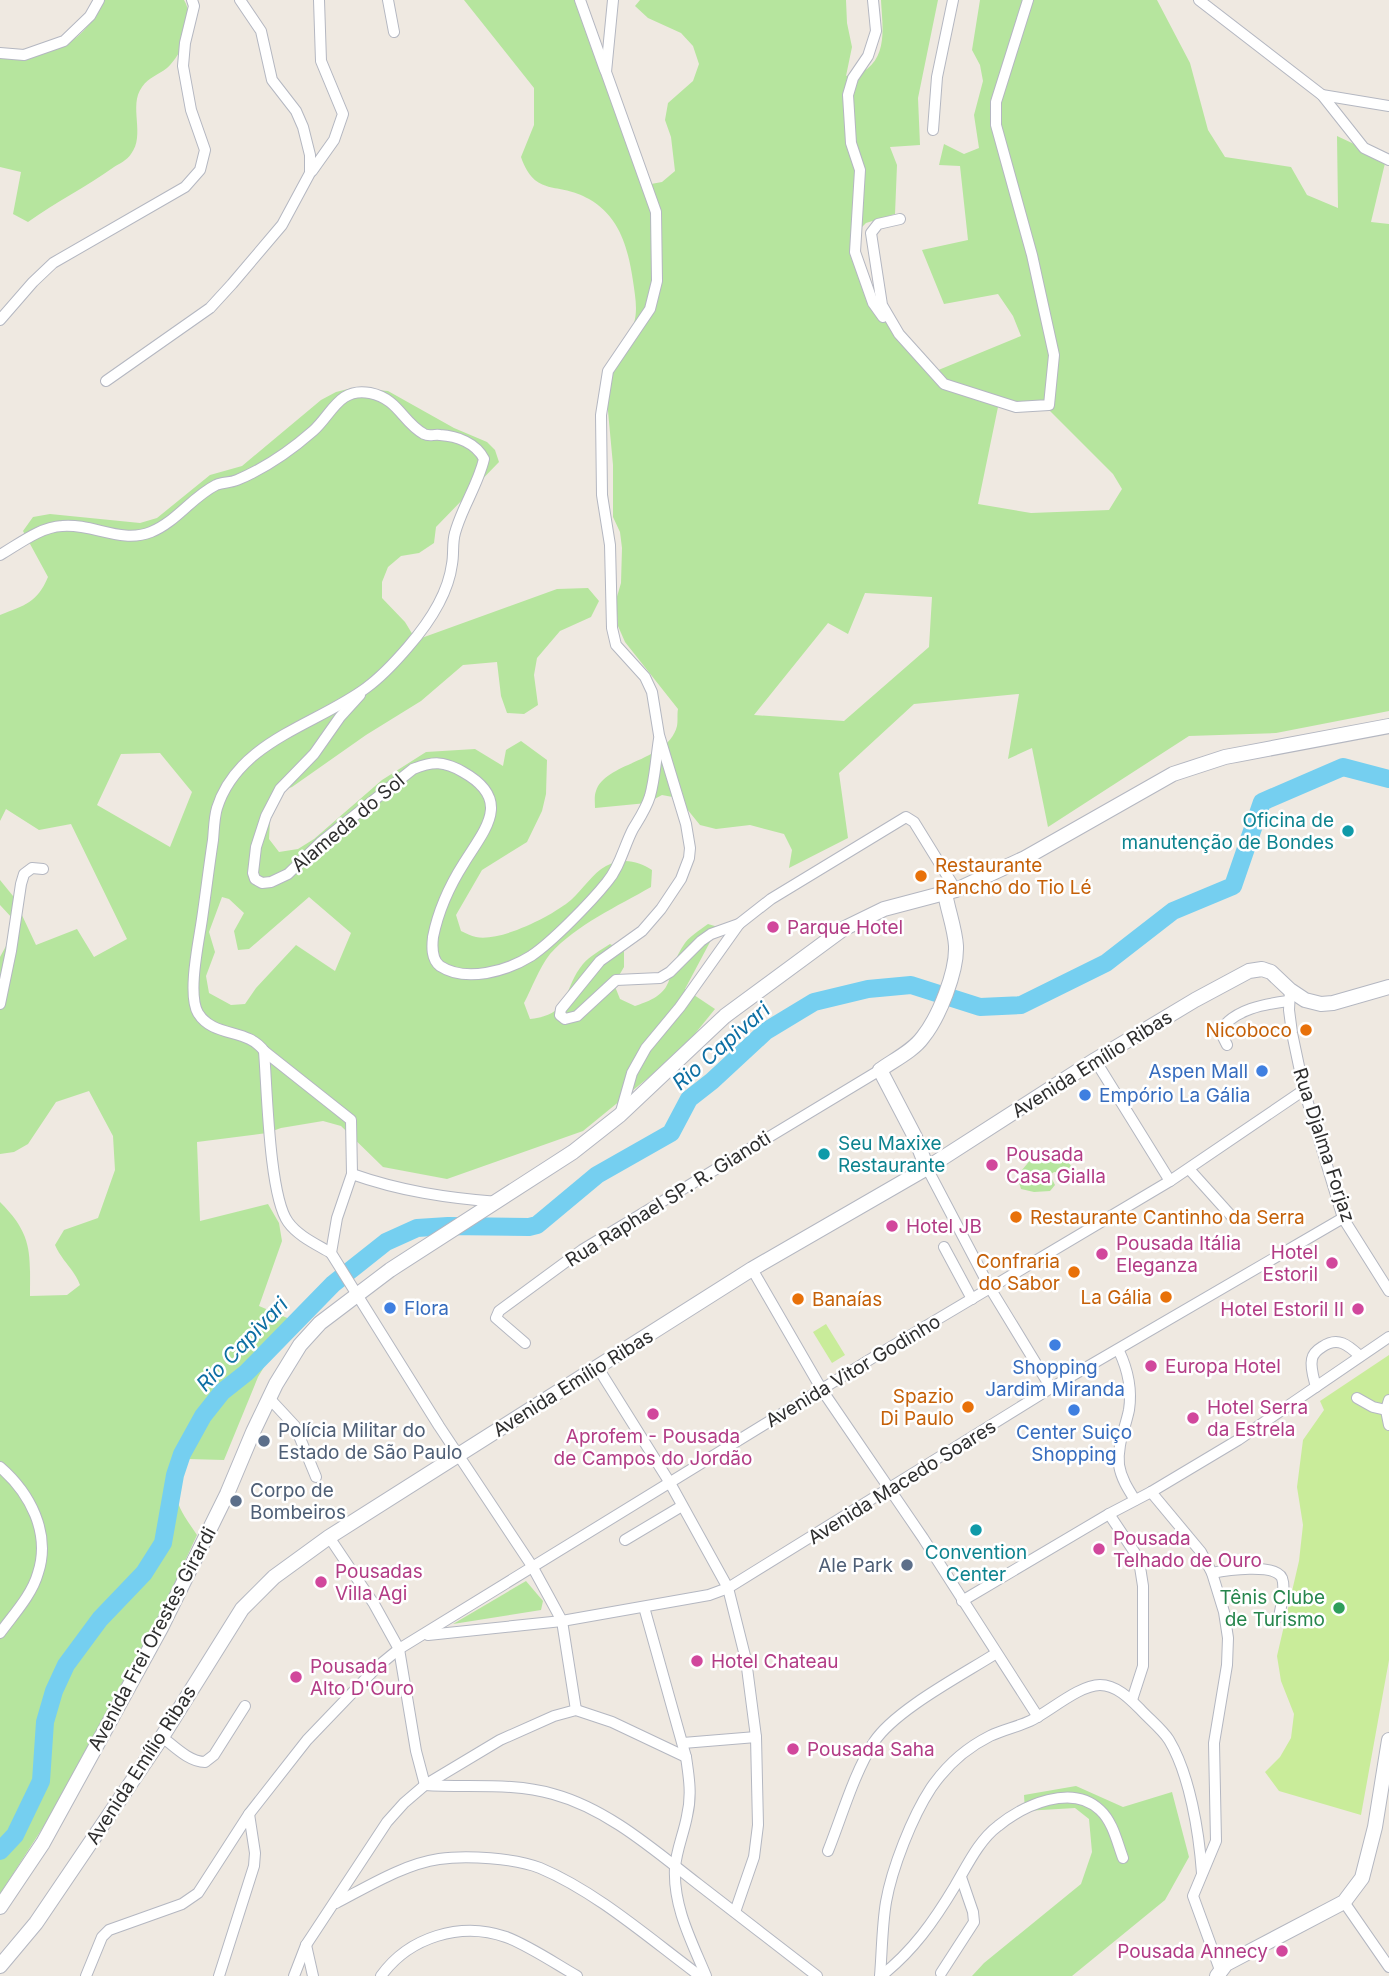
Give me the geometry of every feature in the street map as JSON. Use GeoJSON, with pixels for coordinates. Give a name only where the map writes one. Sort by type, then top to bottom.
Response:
{"type":"FeatureCollection","features":[{"type":"Feature","properties":{"kind":"street"},"geometry":{"type":"LineString","coordinates":[[0,53],[24,55],[64,41],[90,16],[99,0]]}},
{"type":"Feature","properties":{"kind":"street"},"geometry":{"type":"LineString","coordinates":[[0,320],[53,263],[185,187],[200,170],[205,150],[191,110],[183,66],[185,43],[194,6],[192,0]]}},
{"type":"Feature","properties":{"kind":"street"},"geometry":{"type":"LineString","coordinates":[[240,0],[261,31],[272,80],[296,111],[303,127],[310,155],[310,173]]}},
{"type":"Feature","properties":{"kind":"street"},"geometry":{"type":"LineString","coordinates":[[106,381],[210,308],[232,285],[282,225],[310,173],[334,140],[343,114],[321,61],[319,0]]}},
{"type":"Feature","properties":{"kind":"street"},"geometry":{"type":"LineString","coordinates":[[388,0],[394,32]]}},
{"type":"Feature","properties":{"kind":"street"},"geometry":{"type":"LineString","coordinates":[[580,0],[656,212],[657,281],[650,309],[608,371],[601,415],[602,495],[610,545],[612,628],[616,645],[645,677],[652,692],[659,735],[686,824],[689,858],[681,879],[661,909],[642,931],[600,961],[561,1009],[560,1015],[565,1019],[577,1016],[615,980],[660,978],[670,972],[701,941],[722,929],[739,924]]}},
{"type":"Feature","properties":{"kind":"street"},"geometry":{"type":"LineString","coordinates":[[606,72],[613,0]]}},
{"type":"Feature","properties":{"kind":"street"},"geometry":{"type":"LineString","coordinates":[[873,0],[876,31],[868,56],[853,78],[848,95],[851,143],[860,170],[855,252],[873,303],[944,384],[1016,407],[1049,404],[1054,355],[996,125],[996,102],[1028,0]]}},
{"type":"Feature","properties":{"kind":"street"},"geometry":{"type":"LineString","coordinates":[[933,130],[937,77],[953,0]]}},
{"type":"Feature","properties":{"kind":"street"},"geometry":{"type":"LineString","coordinates":[[1199,0],[1322,95],[1364,148],[1389,160]]}},
{"type":"Feature","properties":{"kind":"street"},"geometry":{"type":"LineString","coordinates":[[1322,95],[1389,106]]}},
{"type":"Feature","properties":{"kind":"street"},"geometry":{"type":"LineString","coordinates":[[899,334],[882,305],[871,233],[878,225],[900,219]]}},
{"type":"Feature","properties":{"kind":"street"},"geometry":{"type":"LineString","coordinates":[[0,555],[36,534],[60,526],[77,526],[112,535],[135,536],[158,529],[218,485],[235,481],[267,467],[314,430],[327,417],[333,405],[346,394],[353,392],[372,393],[401,410],[407,421],[422,433],[464,441],[479,450],[484,459],[454,536],[453,564],[446,592],[409,646],[367,688],[286,733],[248,760],[233,777],[217,808],[196,964],[196,1010],[205,1024],[258,1042],[264,1051],[351,1120],[352,1174],[337,1218],[333,1256]]}},
{"type":"Feature","properties":{"kind":"street","name":"Alameda do Sol"},"geometry":{"type":"LineString","coordinates":[[367,688],[340,717],[314,754],[280,789],[265,816],[256,847],[253,873],[255,879],[262,883],[288,874],[320,843],[413,769],[431,762],[449,764],[480,784],[491,800],[487,830],[462,865],[437,918],[433,941],[433,956],[439,965],[461,973],[480,974],[517,964],[534,954],[608,881],[650,797],[659,735]]}},
{"type":"Feature","properties":{"kind":"street","name":"Avenida Frei Orestes Girardi"},"geometry":{"type":"LineString","coordinates":[[0,1907],[43,1843],[166,1619],[228,1494],[269,1398],[300,1345],[355,1291],[451,1233],[573,1152],[620,1115],[725,1016],[843,929],[884,909],[950,892],[1025,858],[1089,819],[1173,774],[1225,757],[1389,726]]}},
{"type":"Feature","properties":{"kind":"street"},"geometry":{"type":"LineString","coordinates":[[620,1115],[632,1073],[646,1048],[680,1007],[739,924],[771,899],[906,817],[914,822],[950,892],[956,954],[937,1013],[923,1037],[880,1070],[915,1137],[927,1168],[990,1288],[1051,1388]]}},
{"type":"Feature","properties":{"kind":"street"},"geometry":{"type":"LineString","coordinates":[[0,1004],[24,874],[32,868],[43,869]]}},
{"type":"Feature","properties":{"kind":"street","name":"Avenida Emílio Ribas"},"geometry":{"type":"LineString","coordinates":[[0,1966],[36,1923],[162,1737],[242,1609],[274,1577],[329,1537],[752,1269],[927,1168],[1195,1000],[1250,971],[1262,969],[1271,972],[1289,995]]}},
{"type":"Feature","properties":{"kind":"street"},"geometry":{"type":"LineString","coordinates":[[1227,1045],[1220,1031],[1225,1023],[1248,1009],[1289,995],[1321,1004],[1389,987]]}},
{"type":"Feature","properties":{"kind":"street","name":"Rua Djalma Forjaz"},"geometry":{"type":"LineString","coordinates":[[1289,995],[1292,1033],[1304,1090],[1343,1218],[1389,1291]]}},
{"type":"Feature","properties":{"kind":"street"},"geometry":{"type":"LineString","coordinates":[[264,1051],[274,1168],[281,1206],[287,1220],[299,1234],[333,1256],[532,1566],[562,1621],[576,1710]]}},
{"type":"Feature","properties":{"kind":"street"},"geometry":{"type":"LineString","coordinates":[[1096,1060],[1170,1181]]}},
{"type":"Feature","properties":{"kind":"street","name":"Rua Raphael SP. R. Gianoti"},"geometry":{"type":"LineString","coordinates":[[525,1343],[496,1318],[499,1311],[540,1279],[582,1250],[880,1070]]}},
{"type":"Feature","properties":{"kind":"street","name":"Avenida Vitor Godinho"},"geometry":{"type":"LineString","coordinates":[[86,1976],[102,1937],[109,1930],[182,1904],[198,1893],[248,1814],[307,1740],[377,1667],[399,1649],[1170,1181],[1304,1090]]}},
{"type":"Feature","properties":{"kind":"street"},"geometry":{"type":"LineString","coordinates":[[1189,1169],[1234,1219]]}},
{"type":"Feature","properties":{"kind":"street"},"geometry":{"type":"LineString","coordinates":[[352,1174],[389,1187],[421,1194],[498,1202]]}},
{"type":"Feature","properties":{"kind":"street","name":"Avenida Macedo Soares"},"geometry":{"type":"LineString","coordinates":[[421,1636],[562,1621],[709,1595],[728,1588],[1051,1388],[1119,1351],[1343,1218]]}},
{"type":"Feature","properties":{"kind":"street"},"geometry":{"type":"LineString","coordinates":[[944,1247],[972,1299]]}},
{"type":"Feature","properties":{"kind":"street"},"geometry":{"type":"LineString","coordinates":[[752,1269],[822,1390],[923,1538],[995,1654],[1038,1717]]}},
{"type":"Feature","properties":{"kind":"street"},"geometry":{"type":"LineString","coordinates":[[962,1601],[1238,1440],[1389,1337]]}},
{"type":"Feature","properties":{"kind":"street"},"geometry":{"type":"LineString","coordinates":[[1316,1387],[1311,1361],[1314,1352],[1321,1347],[1332,1341],[1340,1341],[1360,1356]]}},
{"type":"Feature","properties":{"kind":"street"},"geometry":{"type":"LineString","coordinates":[[1119,1351],[1128,1373],[1130,1395],[1120,1440],[1119,1466],[1125,1485],[1135,1500]]}},
{"type":"Feature","properties":{"kind":"street"},"geometry":{"type":"LineString","coordinates":[[598,1368],[670,1483],[728,1588],[747,1660],[756,1737],[759,1803],[754,1857],[734,1912]]}},
{"type":"Feature","properties":{"kind":"street"},"geometry":{"type":"LineString","coordinates":[[269,1398],[295,1426],[316,1477]]}},
{"type":"Feature","properties":{"kind":"street"},"geometry":{"type":"LineString","coordinates":[[1357,1398],[1373,1407],[1387,1405],[1389,1425]]}},
{"type":"Feature","properties":{"kind":"street"},"geometry":{"type":"LineString","coordinates":[[0,1467],[18,1482],[42,1534],[38,1575],[0,1633]]}},
{"type":"Feature","properties":{"kind":"street"},"geometry":{"type":"LineString","coordinates":[[1151,1492],[1201,1552],[1212,1573],[1224,1612],[1228,1638],[1227,1665],[1213,1743],[1216,1841],[1193,1896],[1224,1972],[1344,1902],[1362,1878],[1367,1867],[1386,1777],[1389,1740]]}},
{"type":"Feature","properties":{"kind":"street"},"geometry":{"type":"LineString","coordinates":[[625,1540],[682,1506]]}},
{"type":"Feature","properties":{"kind":"street"},"geometry":{"type":"LineString","coordinates":[[1109,1514],[1135,1553],[1143,1586],[1143,1666],[1132,1700]]}},
{"type":"Feature","properties":{"kind":"street"},"geometry":{"type":"LineString","coordinates":[[329,1537],[374,1604],[399,1649],[416,1751],[425,1785]]}},
{"type":"Feature","properties":{"kind":"street"},"geometry":{"type":"LineString","coordinates":[[1212,1573],[1231,1569],[1278,1573],[1283,1589],[1279,1617]]}},
{"type":"Feature","properties":{"kind":"street"},"geometry":{"type":"LineString","coordinates":[[645,1607],[686,1757],[690,1782],[688,1813],[675,1866],[677,1898],[706,1976]]}},
{"type":"Feature","properties":{"kind":"street"},"geometry":{"type":"LineString","coordinates":[[451,1618],[454,1631]]}},
{"type":"Feature","properties":{"kind":"street"},"geometry":{"type":"LineString","coordinates":[[828,1851],[864,1761],[882,1732],[906,1711],[995,1654]]}},
{"type":"Feature","properties":{"kind":"street"},"geometry":{"type":"LineString","coordinates":[[880,1976],[886,1902],[915,1816],[944,1769],[991,1735],[1038,1717],[1085,1689],[1098,1685],[1112,1686],[1132,1700],[1168,1738],[1178,1760],[1200,1844],[1202,1873]]}},
{"type":"Feature","properties":{"kind":"street"},"geometry":{"type":"LineString","coordinates":[[162,1737],[198,1762],[205,1762],[214,1755],[245,1706]]}},
{"type":"Feature","properties":{"kind":"street"},"geometry":{"type":"LineString","coordinates":[[294,1976],[306,1945],[387,1822],[425,1785],[500,1740],[554,1716],[576,1710],[612,1722],[686,1757]]}},
{"type":"Feature","properties":{"kind":"street"},"geometry":{"type":"LineString","coordinates":[[683,1743],[756,1737]]}},
{"type":"Feature","properties":{"kind":"street"},"geometry":{"type":"LineString","coordinates":[[425,1785],[513,1788],[551,1793],[576,1801],[615,1823],[675,1866],[817,1976]]}},
{"type":"Feature","properties":{"kind":"street"},"geometry":{"type":"LineString","coordinates":[[880,1976],[913,1948],[937,1916],[982,1843],[997,1826],[1029,1807],[1047,1800],[1070,1797],[1089,1802],[1101,1810],[1110,1823],[1123,1858]]}},
{"type":"Feature","properties":{"kind":"street"},"geometry":{"type":"LineString","coordinates":[[219,1976],[254,1866],[248,1814]]}},
{"type":"Feature","properties":{"kind":"street"},"geometry":{"type":"LineString","coordinates":[[334,1905],[391,1875],[438,1859],[484,1857],[537,1867],[580,1889],[699,1976]]}},
{"type":"Feature","properties":{"kind":"street"},"geometry":{"type":"LineString","coordinates":[[942,1973],[974,1922],[961,1877]]}},
{"type":"Feature","properties":{"kind":"street"},"geometry":{"type":"LineString","coordinates":[[1344,1902],[1389,1967]]}},
{"type":"Feature","properties":{"kind":"street"},"geometry":{"type":"LineString","coordinates":[[382,1976],[390,1964],[415,1944],[439,1934],[473,1931],[506,1937],[577,1976]]}},
{"type":"Feature","properties":{"kind":"street"},"geometry":{"type":"LineString","coordinates":[[306,1945],[313,1976]]}},
{"type":"Feature","properties":{"kind":"street"},"geometry":{"type":"LineString","coordinates":[[93,1962],[100,1976]]}},
{"type":"Feature","properties":{"kind":"green space"},"geometry":{"type":"Polygon","coordinates":[[[103,0],[184,0],[189,17],[183,45],[173,62],[148,81],[138,95],[137,138],[129,156],[28,222],[13,214],[21,172],[0,167],[0,58],[49,51],[74,40],[94,17],[103,0]]]}},
{"type":"Feature","properties":{"kind":"green space"},"geometry":{"type":"Polygon","coordinates":[[[464,0],[581,0],[651,184],[662,182],[675,171],[671,137],[665,120],[668,103],[693,81],[699,64],[693,46],[681,33],[648,18],[635,6],[640,0],[846,0],[852,47],[846,76],[867,69],[878,55],[883,28],[881,0],[938,0],[918,98],[920,145],[890,147],[897,165],[895,214],[866,223],[860,229],[858,247],[872,293],[936,371],[1021,336],[1013,316],[998,294],[944,304],[922,250],[968,240],[960,166],[939,165],[944,144],[964,154],[979,148],[974,115],[983,81],[980,65],[972,50],[980,0],[1157,0],[1190,63],[1208,130],[1225,157],[1291,167],[1307,195],[1338,208],[1337,136],[1386,159],[1371,222],[1389,224],[1389,711],[1276,733],[1189,736],[1048,827],[1032,748],[1008,759],[1019,694],[914,704],[839,773],[848,838],[789,868],[792,850],[784,834],[750,825],[716,829],[700,825],[678,798],[662,795],[647,803],[595,808],[595,793],[602,781],[623,767],[650,755],[671,738],[677,726],[678,709],[625,642],[618,626],[616,600],[621,583],[622,548],[620,532],[613,517],[613,465],[604,368],[629,335],[635,318],[635,297],[628,257],[621,234],[600,206],[578,194],[540,184],[527,170],[521,157],[534,125],[534,88],[464,0]],[[998,407],[978,504],[1031,513],[1109,510],[1122,489],[1113,474],[1050,411],[998,407]],[[865,593],[848,634],[828,623],[754,715],[844,721],[929,647],[932,597],[865,593]]]}},
{"type":"Feature","properties":{"kind":"green space"},"geometry":{"type":"Polygon","coordinates":[[[352,388],[388,391],[454,428],[487,442],[495,450],[499,462],[436,527],[434,543],[419,553],[401,556],[388,567],[382,582],[382,598],[405,622],[416,640],[557,589],[588,588],[599,601],[591,617],[560,631],[537,658],[534,675],[538,705],[524,714],[507,713],[501,696],[497,662],[463,665],[421,701],[284,790],[270,820],[269,839],[279,852],[298,849],[314,839],[382,780],[426,752],[475,749],[503,766],[506,750],[521,741],[547,760],[546,794],[542,811],[527,842],[482,870],[456,915],[461,931],[474,937],[486,938],[512,932],[552,913],[571,900],[606,866],[624,861],[636,862],[652,870],[651,887],[585,925],[550,954],[524,1003],[530,1019],[543,1017],[560,1006],[583,964],[610,944],[624,951],[624,967],[614,984],[620,999],[635,1006],[649,1001],[665,989],[685,943],[708,924],[718,927],[685,989],[715,1009],[681,1051],[583,1131],[447,1179],[383,1167],[341,1126],[323,1121],[267,1133],[197,1142],[200,1221],[268,1204],[279,1223],[282,1241],[259,1306],[292,1320],[258,1377],[224,1460],[188,1459],[178,1482],[177,1499],[197,1535],[111,1722],[0,1894],[0,1202],[19,1224],[24,1235],[29,1256],[30,1296],[67,1295],[80,1285],[55,1245],[64,1230],[98,1218],[115,1170],[113,1136],[89,1091],[56,1102],[28,1144],[14,1152],[0,1154],[0,957],[12,935],[13,919],[0,905],[0,880],[13,896],[36,945],[77,929],[94,957],[127,939],[71,824],[39,830],[6,809],[0,821],[0,615],[35,598],[48,577],[23,531],[33,517],[50,514],[140,523],[157,518],[210,475],[242,466],[321,400],[352,388]],[[160,753],[121,754],[97,805],[170,847],[192,792],[160,753]],[[222,897],[209,932],[215,952],[206,976],[209,993],[231,1005],[245,1004],[256,988],[296,945],[335,971],[351,933],[309,897],[249,949],[238,950],[234,931],[244,913],[229,899],[222,897]]]}},
{"type":"Feature","properties":{"kind":"green space"},"geometry":{"type":"Polygon","coordinates":[[[1037,1152],[1054,1152],[1058,1159],[1068,1162],[1075,1177],[1073,1182],[1066,1182],[1065,1173],[1054,1172],[1050,1175],[1055,1185],[1050,1191],[1021,1189],[1017,1176],[1037,1152]]]}},
{"type":"Feature","properties":{"kind":"green space"},"geometry":{"type":"Polygon","coordinates":[[[826,1324],[845,1355],[832,1363],[813,1332],[826,1324]]]}},
{"type":"Feature","properties":{"kind":"green space","name":"Tênis Clube de Turismo"},"geometry":{"type":"Polygon","coordinates":[[[1389,1355],[1389,1660],[1361,1815],[1279,1791],[1265,1772],[1280,1757],[1291,1738],[1294,1714],[1281,1681],[1277,1656],[1299,1561],[1303,1525],[1297,1487],[1303,1440],[1324,1410],[1320,1401],[1389,1355]]]}},
{"type":"Feature","properties":{"kind":"green space"},"geometry":{"type":"Polygon","coordinates":[[[526,1581],[543,1601],[541,1610],[453,1624],[526,1581]]]}},
{"type":"Feature","properties":{"kind":"green space"},"geometry":{"type":"Polygon","coordinates":[[[1076,1786],[1123,1807],[1172,1792],[1189,1857],[1165,1900],[1072,1976],[972,1976],[984,1963],[1081,1884],[1092,1852],[1089,1819],[1075,1808],[1025,1811],[1024,1795],[1076,1786]]]}},
{"type":"Feature","properties":{"kind":"waterway","name":"Rio Capivari"},"geometry":{"type":"LineString","coordinates":[[0,1851],[15,1835],[41,1781],[45,1722],[54,1691],[66,1665],[100,1619],[144,1573],[163,1543],[175,1475],[182,1454],[203,1416],[222,1392],[246,1373],[333,1284],[386,1242],[417,1228],[537,1225],[597,1175],[671,1133],[689,1099],[766,1031],[814,1002],[868,989],[911,985],[980,1007],[1021,1005],[1106,963],[1173,911],[1233,886],[1262,802],[1343,767],[1389,779]]}},
{"type":"Feature","properties":{"kind":"place","name":"Oficina de manutenção de Bondes"},"geometry":{"type":"Point","coordinates":[1348,831]}},
{"type":"Feature","properties":{"kind":"place","name":"Restaurante Rancho do Tio Lé"},"geometry":{"type":"Point","coordinates":[921,876]}},
{"type":"Feature","properties":{"kind":"place","name":"Parque Hotel"},"geometry":{"type":"Point","coordinates":[773,927]}},
{"type":"Feature","properties":{"kind":"place","name":"Nicoboco"},"geometry":{"type":"Point","coordinates":[1306,1030]}},
{"type":"Feature","properties":{"kind":"place","name":"Aspen Mall"},"geometry":{"type":"Point","coordinates":[1262,1071]}},
{"type":"Feature","properties":{"kind":"place","name":"Empório La Gália"},"geometry":{"type":"Point","coordinates":[1085,1095]}},
{"type":"Feature","properties":{"kind":"place","name":"Seu Maxixe Restaurante"},"geometry":{"type":"Point","coordinates":[824,1154]}},
{"type":"Feature","properties":{"kind":"place","name":"Pousada Casa Gialla"},"geometry":{"type":"Point","coordinates":[992,1165]}},
{"type":"Feature","properties":{"kind":"place","name":"Restaurante Cantinho da Serra"},"geometry":{"type":"Point","coordinates":[1016,1217]}},
{"type":"Feature","properties":{"kind":"place","name":"Hotel JB"},"geometry":{"type":"Point","coordinates":[892,1226]}},
{"type":"Feature","properties":{"kind":"place","name":"Pousada Itália Eleganza"},"geometry":{"type":"Point","coordinates":[1102,1254]}},
{"type":"Feature","properties":{"kind":"place","name":"Hotel Estoril"},"geometry":{"type":"Point","coordinates":[1332,1263]}},
{"type":"Feature","properties":{"kind":"place","name":"Confraria do Sabor"},"geometry":{"type":"Point","coordinates":[1074,1272]}},
{"type":"Feature","properties":{"kind":"place","name":"La Gália"},"geometry":{"type":"Point","coordinates":[1166,1297]}},
{"type":"Feature","properties":{"kind":"place","name":"Banaías"},"geometry":{"type":"Point","coordinates":[798,1299]}},
{"type":"Feature","properties":{"kind":"place","name":"Flora"},"geometry":{"type":"Point","coordinates":[390,1308]}},
{"type":"Feature","properties":{"kind":"place","name":"Hotel Estoril II"},"geometry":{"type":"Point","coordinates":[1358,1309]}},
{"type":"Feature","properties":{"kind":"place","name":"Shopping Jardim Miranda"},"geometry":{"type":"Point","coordinates":[1055,1345]}},
{"type":"Feature","properties":{"kind":"place","name":"Europa Hotel"},"geometry":{"type":"Point","coordinates":[1151,1366]}},
{"type":"Feature","properties":{"kind":"place","name":"Spazio Di Paulo"},"geometry":{"type":"Point","coordinates":[968,1407]}},
{"type":"Feature","properties":{"kind":"place","name":"Center Suiço Shopping"},"geometry":{"type":"Point","coordinates":[1074,1410]}},
{"type":"Feature","properties":{"kind":"place","name":"Aprofem - Pousada de Campos do Jordão"},"geometry":{"type":"Point","coordinates":[653,1414]}},
{"type":"Feature","properties":{"kind":"place","name":"Hotel Serra da Estrela"},"geometry":{"type":"Point","coordinates":[1193,1418]}},
{"type":"Feature","properties":{"kind":"place","name":"Polícia Militar do Estado de São Paulo"},"geometry":{"type":"Point","coordinates":[264,1441]}},
{"type":"Feature","properties":{"kind":"place","name":"Corpo de Bombeiros"},"geometry":{"type":"Point","coordinates":[236,1501]}},
{"type":"Feature","properties":{"kind":"place","name":"Convention Center"},"geometry":{"type":"Point","coordinates":[976,1530]}},
{"type":"Feature","properties":{"kind":"place","name":"Pousada Telhado de Ouro"},"geometry":{"type":"Point","coordinates":[1099,1549]}},
{"type":"Feature","properties":{"kind":"place","name":"Ale Park"},"geometry":{"type":"Point","coordinates":[907,1565]}},
{"type":"Feature","properties":{"kind":"place","name":"Pousadas Villa Agi"},"geometry":{"type":"Point","coordinates":[321,1582]}},
{"type":"Feature","properties":{"kind":"place","name":"Tênis Clube de Turismo"},"geometry":{"type":"Point","coordinates":[1339,1608]}},
{"type":"Feature","properties":{"kind":"place","name":"Hotel Chateau"},"geometry":{"type":"Point","coordinates":[697,1661]}},
{"type":"Feature","properties":{"kind":"place","name":"Pousada Alto D'Ouro"},"geometry":{"type":"Point","coordinates":[296,1677]}},
{"type":"Feature","properties":{"kind":"place","name":"Pousada Saha"},"geometry":{"type":"Point","coordinates":[793,1749]}},
{"type":"Feature","properties":{"kind":"place","name":"Pousada Annecy"},"geometry":{"type":"Point","coordinates":[1282,1951]}}]}
